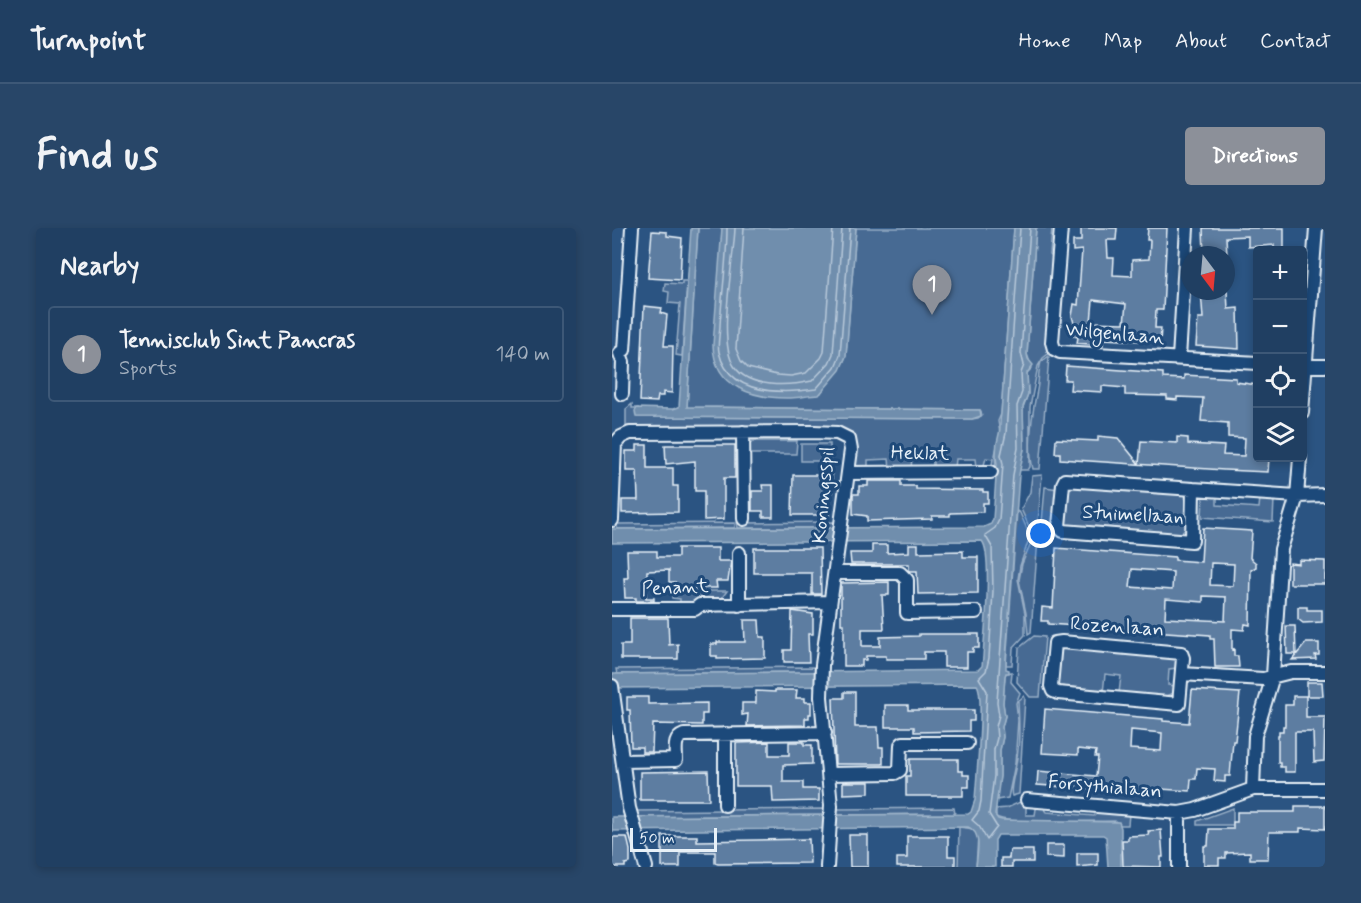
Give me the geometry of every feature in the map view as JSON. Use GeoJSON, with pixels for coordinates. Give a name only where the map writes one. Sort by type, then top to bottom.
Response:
{"type":"FeatureCollection","features":[{"type":"Feature","properties":{"kind":"street"},"geometry":{"type":"LineString","coordinates":[[622,394],[623,362],[616,353],[624,350],[632,228]]}},
{"type":"Feature","properties":{"kind":"street","name":"Wilgenlaan"},"geometry":{"type":"LineString","coordinates":[[1061,228],[1052,342],[1054,349],[1060,352],[1253,363]]}},
{"type":"Feature","properties":{"kind":"street"},"geometry":{"type":"LineString","coordinates":[[1179,358],[1187,228]]}},
{"type":"Feature","properties":{"kind":"street"},"geometry":{"type":"LineString","coordinates":[[1305,354],[1316,228]]}},
{"type":"Feature","properties":{"kind":"street"},"geometry":{"type":"LineString","coordinates":[[1307,366],[1325,366]]}},
{"type":"Feature","properties":{"kind":"street"},"geometry":{"type":"LineString","coordinates":[[743,432],[744,519]]}},
{"type":"Feature","properties":{"kind":"street","name":"Koningsspil"},"geometry":{"type":"LineString","coordinates":[[612,520],[615,444],[624,435],[630,433],[837,433],[849,439],[851,450],[822,670],[821,691],[831,809],[827,867]]}},
{"type":"Feature","properties":{"kind":"street"},"geometry":{"type":"LineString","coordinates":[[1253,789],[1255,736],[1273,676],[1281,549],[1297,496],[1300,462]]}},
{"type":"Feature","properties":{"kind":"street","name":"Heklat"},"geometry":{"type":"LineString","coordinates":[[848,474],[991,472]]}},
{"type":"Feature","properties":{"kind":"street","name":"Stuimellaan"},"geometry":{"type":"LineString","coordinates":[[1193,489],[1192,541],[1062,531],[1059,526],[1062,484],[1065,480],[1297,496],[1325,495]]}},
{"type":"Feature","properties":{"kind":"street"},"geometry":{"type":"LineString","coordinates":[[739,553],[740,605]]}},
{"type":"Feature","properties":{"kind":"street"},"geometry":{"type":"LineString","coordinates":[[835,573],[900,573],[907,580],[907,613],[976,612]]}},
{"type":"Feature","properties":{"kind":"street","name":"Penant"},"geometry":{"type":"LineString","coordinates":[[612,609],[695,609],[700,605],[830,602]]}},
{"type":"Feature","properties":{"kind":"street","name":"Rozenlaan"},"geometry":{"type":"LineString","coordinates":[[1062,642],[1177,651],[1183,658],[1182,674],[1179,704],[1058,693],[1053,691],[1051,686],[1055,643],[1062,642]]}},
{"type":"Feature","properties":{"kind":"street"},"geometry":{"type":"LineString","coordinates":[[1182,674],[1263,679],[1291,672],[1325,672]]}},
{"type":"Feature","properties":{"kind":"street"},"geometry":{"type":"LineString","coordinates":[[612,686],[620,768],[646,867]]}},
{"type":"Feature","properties":{"kind":"street"},"geometry":{"type":"LineString","coordinates":[[620,768],[676,760],[676,741],[684,735],[825,733]]}},
{"type":"Feature","properties":{"kind":"street"},"geometry":{"type":"LineString","coordinates":[[725,734],[725,805]]}},
{"type":"Feature","properties":{"kind":"street"},"geometry":{"type":"LineString","coordinates":[[828,774],[898,772],[903,743],[967,743]]}},
{"type":"Feature","properties":{"kind":"street","name":"Forsythialaan"},"geometry":{"type":"LineString","coordinates":[[1027,800],[1179,813],[1195,810],[1253,789],[1325,789]]}},
{"type":"Feature","properties":{"kind":"street"},"geometry":{"type":"LineString","coordinates":[[1179,813],[1179,867]]}},
{"type":"Feature","properties":{"kind":"shaded area"},"geometry":{"type":"Polygon","coordinates":[[[698,228],[722,228],[716,360],[726,378],[809,395],[821,393],[841,367],[846,356],[856,228],[1014,228],[1001,414],[998,421],[1000,433],[995,455],[996,470],[991,470],[993,459],[986,458],[984,465],[977,467],[976,459],[956,459],[955,468],[933,468],[933,459],[912,459],[911,468],[890,468],[889,459],[868,460],[868,469],[858,469],[854,465],[854,440],[637,429],[637,426],[626,426],[626,409],[632,404],[632,408],[637,408],[637,417],[978,418],[982,415],[980,410],[687,407],[698,228]]]}},
{"type":"Feature","properties":{"kind":"shaded area"},"geometry":{"type":"Polygon","coordinates":[[[1036,228],[1052,228],[1050,255],[1055,260],[1048,354],[1038,366],[1030,407],[1030,467],[1028,470],[1019,470],[1024,449],[1023,407],[1028,394],[1027,373],[1032,368],[1027,354],[1036,228]]]}},
{"type":"Feature","properties":{"kind":"shaded area"},"geometry":{"type":"Polygon","coordinates":[[[682,281],[687,281],[682,356],[676,355],[680,304],[668,303],[669,292],[664,291],[665,283],[682,284],[682,281]]]}},
{"type":"Feature","properties":{"kind":"shaded area"},"geometry":{"type":"Polygon","coordinates":[[[1049,356],[1040,469],[1033,469],[1030,450],[1032,419],[1040,365],[1049,356]]]}},
{"type":"Feature","properties":{"kind":"shaded area"},"geometry":{"type":"Polygon","coordinates":[[[752,441],[797,441],[796,454],[749,454],[749,445],[752,441]]]}},
{"type":"Feature","properties":{"kind":"shaded area"},"geometry":{"type":"Polygon","coordinates":[[[801,444],[830,444],[830,461],[801,461],[801,444]]]}},
{"type":"Feature","properties":{"kind":"shaded area"},"geometry":{"type":"Polygon","coordinates":[[[1042,475],[1036,535],[1031,531],[1021,509],[1030,492],[1032,476],[1042,475]]]}},
{"type":"Feature","properties":{"kind":"shaded area"},"geometry":{"type":"Polygon","coordinates":[[[1073,486],[1185,495],[1189,502],[1185,502],[1186,529],[1177,536],[1068,527],[1064,522],[1067,489],[1073,486]]]}},
{"type":"Feature","properties":{"kind":"shaded area"},"geometry":{"type":"Polygon","coordinates":[[[1045,487],[1058,489],[1054,536],[1041,535],[1045,487]]]}},
{"type":"Feature","properties":{"kind":"shaded area"},"geometry":{"type":"Polygon","coordinates":[[[1205,495],[1217,496],[1217,505],[1259,508],[1260,498],[1274,499],[1273,522],[1202,517],[1205,495]]]}},
{"type":"Feature","properties":{"kind":"shaded area"},"geometry":{"type":"Polygon","coordinates":[[[1017,511],[1030,536],[1018,579],[1025,613],[1025,635],[1013,648],[1012,665],[1006,665],[1017,511]]]}},
{"type":"Feature","properties":{"kind":"shaded area"},"geometry":{"type":"Polygon","coordinates":[[[834,522],[833,528],[738,528],[737,523],[834,522]]]}},
{"type":"Feature","properties":{"kind":"shaded area"},"geometry":{"type":"Polygon","coordinates":[[[735,523],[735,528],[617,529],[617,524],[735,523]]]}},
{"type":"Feature","properties":{"kind":"shaded area"},"geometry":{"type":"Polygon","coordinates":[[[1035,537],[1038,538],[1031,632],[1028,634],[1019,580],[1022,564],[1035,537]]]}},
{"type":"Feature","properties":{"kind":"shaded area"},"geometry":{"type":"Polygon","coordinates":[[[672,591],[727,591],[721,599],[680,605],[680,599],[672,598],[672,591]]]}},
{"type":"Feature","properties":{"kind":"shaded area"},"geometry":{"type":"Polygon","coordinates":[[[1034,636],[1045,637],[1040,697],[1030,697],[1017,682],[1019,648],[1034,636]]]}},
{"type":"Feature","properties":{"kind":"shaded area"},"geometry":{"type":"Polygon","coordinates":[[[1067,647],[1177,659],[1177,668],[1169,669],[1168,685],[1176,686],[1174,693],[1164,697],[1119,693],[1121,676],[1105,674],[1103,693],[1066,690],[1058,686],[1056,681],[1060,650],[1067,647]]]}},
{"type":"Feature","properties":{"kind":"shaded area"},"geometry":{"type":"Polygon","coordinates":[[[815,667],[814,672],[617,674],[616,669],[815,667]]]}},
{"type":"Feature","properties":{"kind":"shaded area"},"geometry":{"type":"Polygon","coordinates":[[[1012,672],[1011,682],[1020,693],[1016,703],[1018,720],[1015,764],[1008,798],[996,800],[1000,776],[1002,727],[1005,716],[1003,703],[1005,676],[1006,673],[1012,672]]]}},
{"type":"Feature","properties":{"kind":"shaded area"},"geometry":{"type":"Polygon","coordinates":[[[1024,696],[1019,794],[1012,796],[1019,740],[1018,701],[1024,696]]]}},
{"type":"Feature","properties":{"kind":"shaded area"},"geometry":{"type":"Polygon","coordinates":[[[1020,802],[1026,806],[1026,815],[1035,815],[1039,807],[1043,807],[1047,812],[1094,816],[1099,811],[1129,814],[1128,825],[1121,825],[1115,821],[1034,822],[996,817],[996,809],[1007,808],[1020,802]]]}},
{"type":"Feature","properties":{"kind":"shaded area"},"geometry":{"type":"Polygon","coordinates":[[[954,808],[955,814],[837,815],[837,809],[954,808]]]}},
{"type":"Feature","properties":{"kind":"shaded area"},"geometry":{"type":"Polygon","coordinates":[[[1233,808],[1233,825],[1197,825],[1197,821],[1233,808]]]}},
{"type":"Feature","properties":{"kind":"shaded area"},"geometry":{"type":"Polygon","coordinates":[[[824,809],[823,815],[638,817],[636,811],[824,809]]]}},
{"type":"Feature","properties":{"kind":"shaded area"},"geometry":{"type":"Polygon","coordinates":[[[959,827],[974,829],[978,836],[976,867],[958,867],[959,827]]]}},
{"type":"Feature","properties":{"kind":"water"},"geometry":{"type":"Polygon","coordinates":[[[691,228],[698,228],[687,407],[980,410],[981,416],[972,419],[636,417],[637,408],[673,409],[679,407],[691,228]]]}},
{"type":"Feature","properties":{"kind":"water"},"geometry":{"type":"Polygon","coordinates":[[[722,228],[856,228],[846,356],[840,370],[819,395],[777,398],[751,393],[729,381],[721,372],[715,360],[713,345],[722,228]]]}},
{"type":"Feature","properties":{"kind":"water"},"geometry":{"type":"Polygon","coordinates":[[[1014,228],[1036,228],[1027,354],[1033,365],[1027,373],[1028,394],[1023,407],[1024,449],[1019,475],[1006,658],[1006,669],[1009,673],[1005,676],[1003,703],[1005,716],[1002,727],[1000,776],[995,815],[1002,820],[1119,822],[1121,867],[1108,867],[1106,837],[1103,835],[998,835],[995,840],[995,867],[976,867],[978,850],[976,834],[968,827],[612,831],[612,817],[968,814],[971,812],[975,800],[979,739],[980,705],[977,685],[612,688],[612,674],[978,670],[982,666],[987,596],[987,562],[982,541],[612,543],[612,529],[984,527],[991,524],[1014,228]]]}},
{"type":"Feature","properties":{"kind":"building"},"geometry":{"type":"Polygon","coordinates":[[[1081,228],[1117,228],[1116,240],[1107,240],[1108,258],[1114,258],[1113,275],[1132,276],[1132,260],[1149,259],[1148,228],[1167,228],[1163,310],[1156,310],[1155,328],[1161,328],[1160,342],[1103,339],[1103,345],[1077,343],[1078,337],[1073,336],[1072,316],[1074,304],[1078,305],[1082,250],[1073,251],[1073,241],[1081,241],[1081,228]],[[1093,300],[1091,322],[1124,323],[1126,304],[1093,300]]]}},
{"type":"Feature","properties":{"kind":"building"},"geometry":{"type":"Polygon","coordinates":[[[1203,228],[1284,228],[1284,246],[1248,247],[1248,236],[1226,237],[1226,246],[1204,246],[1203,228]]]}},
{"type":"Feature","properties":{"kind":"building"},"geometry":{"type":"Polygon","coordinates":[[[652,231],[667,232],[667,236],[682,238],[680,280],[648,278],[652,231]]]}},
{"type":"Feature","properties":{"kind":"building"},"geometry":{"type":"Polygon","coordinates":[[[1202,300],[1228,300],[1228,309],[1238,308],[1239,349],[1196,346],[1198,318],[1203,318],[1202,300]]]}},
{"type":"Feature","properties":{"kind":"building"},"geometry":{"type":"Polygon","coordinates":[[[644,306],[662,308],[661,313],[667,315],[664,346],[673,346],[672,393],[663,392],[663,396],[658,396],[657,402],[640,401],[644,306]]]}},
{"type":"Feature","properties":{"kind":"building"},"geometry":{"type":"Polygon","coordinates":[[[1066,366],[1163,373],[1163,378],[1184,379],[1184,375],[1236,378],[1236,382],[1253,384],[1253,462],[1269,462],[1268,472],[1224,470],[1060,459],[1060,453],[1055,453],[1056,439],[1098,441],[1098,436],[1118,438],[1139,464],[1141,441],[1177,443],[1177,437],[1188,438],[1188,444],[1224,446],[1223,455],[1244,456],[1245,438],[1228,437],[1228,423],[1201,421],[1203,398],[1177,397],[1177,400],[1167,399],[1167,396],[1125,395],[1125,388],[1102,386],[1102,392],[1070,390],[1071,380],[1065,380],[1066,366]]]}},
{"type":"Feature","properties":{"kind":"building"},"geometry":{"type":"Polygon","coordinates":[[[637,445],[647,445],[647,468],[673,468],[673,486],[678,486],[678,512],[622,513],[622,500],[638,500],[637,471],[626,471],[626,451],[637,451],[637,445]]]}},
{"type":"Feature","properties":{"kind":"building"},"geometry":{"type":"Polygon","coordinates":[[[665,445],[735,445],[735,478],[724,478],[724,519],[704,520],[704,491],[695,491],[695,461],[666,464],[665,445]]]}},
{"type":"Feature","properties":{"kind":"building"},"geometry":{"type":"Polygon","coordinates":[[[793,475],[832,475],[832,492],[828,492],[829,515],[792,515],[793,475]]]}},
{"type":"Feature","properties":{"kind":"building"},"geometry":{"type":"Polygon","coordinates":[[[868,481],[901,481],[901,486],[916,486],[916,489],[983,490],[983,492],[988,492],[988,503],[983,503],[983,512],[950,513],[950,516],[932,516],[932,519],[867,521],[867,516],[853,514],[853,494],[859,494],[859,486],[868,486],[868,481]]]}},
{"type":"Feature","properties":{"kind":"building"},"geometry":{"type":"Polygon","coordinates":[[[762,485],[773,485],[773,517],[763,517],[763,511],[752,511],[752,491],[763,491],[762,485]]]}},
{"type":"Feature","properties":{"kind":"building"},"geometry":{"type":"Polygon","coordinates":[[[1203,528],[1252,531],[1250,558],[1256,563],[1256,567],[1251,570],[1250,625],[1245,624],[1244,630],[1232,629],[1232,650],[1234,649],[1234,656],[1238,656],[1239,667],[1215,667],[1214,639],[1210,639],[1210,635],[1048,624],[1048,621],[1041,621],[1042,607],[1053,608],[1056,548],[1175,557],[1175,560],[1201,562],[1203,528]],[[1211,563],[1210,585],[1233,586],[1234,564],[1211,563]],[[1132,569],[1130,587],[1172,590],[1173,572],[1132,569]],[[1203,596],[1203,602],[1166,599],[1165,618],[1225,621],[1226,597],[1203,596]]]}},
{"type":"Feature","properties":{"kind":"building"},"geometry":{"type":"Polygon","coordinates":[[[909,544],[918,544],[918,552],[963,551],[963,557],[978,557],[978,593],[918,594],[917,571],[909,571],[909,564],[851,564],[850,553],[872,553],[872,545],[887,545],[887,553],[909,552],[909,544]]]}},
{"type":"Feature","properties":{"kind":"building"},"geometry":{"type":"Polygon","coordinates":[[[678,548],[718,548],[718,561],[731,561],[728,581],[716,581],[717,588],[675,588],[675,582],[669,582],[669,570],[647,571],[646,598],[654,598],[654,601],[636,601],[636,598],[625,598],[624,578],[628,578],[627,551],[657,551],[657,557],[678,557],[678,548]]]}},
{"type":"Feature","properties":{"kind":"building"},"geometry":{"type":"Polygon","coordinates":[[[754,548],[820,548],[821,594],[812,594],[812,573],[754,573],[754,548]]]}},
{"type":"Feature","properties":{"kind":"building"},"geometry":{"type":"Polygon","coordinates":[[[1299,560],[1325,561],[1325,584],[1290,584],[1290,563],[1299,564],[1299,560]]]}},
{"type":"Feature","properties":{"kind":"building"},"geometry":{"type":"Polygon","coordinates":[[[889,582],[889,595],[882,595],[884,629],[862,629],[862,646],[880,646],[880,637],[919,636],[919,634],[979,634],[979,648],[973,648],[973,652],[967,652],[967,667],[944,667],[944,652],[924,652],[924,659],[886,659],[886,656],[866,656],[866,660],[862,660],[862,666],[844,666],[841,583],[889,582]]]}},
{"type":"Feature","properties":{"kind":"building"},"geometry":{"type":"Polygon","coordinates":[[[1298,607],[1307,607],[1307,610],[1322,610],[1322,622],[1303,623],[1298,619],[1298,607]]]}},
{"type":"Feature","properties":{"kind":"building"},"geometry":{"type":"Polygon","coordinates":[[[792,611],[813,614],[813,634],[808,634],[809,662],[784,662],[784,650],[791,650],[792,611]]]}},
{"type":"Feature","properties":{"kind":"building"},"geometry":{"type":"Polygon","coordinates":[[[630,618],[668,618],[669,645],[678,644],[678,659],[621,659],[621,645],[630,645],[630,618]]]}},
{"type":"Feature","properties":{"kind":"building"},"geometry":{"type":"Polygon","coordinates":[[[744,620],[759,620],[760,637],[765,637],[765,658],[717,659],[717,656],[711,656],[711,644],[745,642],[744,620]]]}},
{"type":"Feature","properties":{"kind":"building"},"geometry":{"type":"Polygon","coordinates":[[[1286,626],[1295,626],[1296,654],[1287,654],[1286,626]]]}},
{"type":"Feature","properties":{"kind":"building"},"geometry":{"type":"Polygon","coordinates":[[[1306,643],[1319,643],[1319,655],[1315,655],[1316,659],[1292,660],[1306,643]]]}},
{"type":"Feature","properties":{"kind":"building"},"geometry":{"type":"Polygon","coordinates":[[[1307,682],[1322,682],[1323,696],[1307,696],[1307,682]]]}},
{"type":"Feature","properties":{"kind":"building"},"geometry":{"type":"Polygon","coordinates":[[[775,690],[797,690],[796,698],[805,698],[805,702],[811,702],[811,714],[809,718],[805,718],[805,725],[747,726],[748,714],[742,715],[742,703],[756,703],[756,691],[775,692],[775,690]]]}},
{"type":"Feature","properties":{"kind":"building"},"geometry":{"type":"Polygon","coordinates":[[[1192,690],[1240,693],[1230,776],[1225,776],[1225,782],[1214,781],[1215,769],[1197,768],[1196,779],[1191,779],[1190,791],[1161,789],[1161,794],[1037,785],[1038,771],[1096,776],[1098,757],[1095,757],[1096,751],[1078,749],[1078,755],[1042,753],[1045,709],[1189,723],[1192,690]],[[1131,730],[1130,749],[1161,751],[1162,733],[1131,730]]]}},
{"type":"Feature","properties":{"kind":"building"},"geometry":{"type":"Polygon","coordinates":[[[844,692],[855,692],[855,727],[878,727],[879,747],[883,747],[883,764],[835,764],[833,698],[844,698],[844,692]]]}},
{"type":"Feature","properties":{"kind":"building"},"geometry":{"type":"Polygon","coordinates":[[[1293,696],[1306,696],[1306,717],[1325,717],[1324,761],[1314,762],[1313,732],[1295,732],[1295,772],[1285,772],[1285,767],[1280,767],[1280,762],[1278,762],[1278,736],[1279,731],[1283,731],[1283,726],[1285,726],[1285,705],[1293,705],[1293,696]]]}},
{"type":"Feature","properties":{"kind":"building"},"geometry":{"type":"Polygon","coordinates":[[[627,697],[648,697],[648,704],[707,703],[707,714],[702,714],[702,725],[653,724],[652,752],[642,752],[642,747],[631,747],[630,710],[627,710],[627,697]]]}},
{"type":"Feature","properties":{"kind":"building"},"geometry":{"type":"Polygon","coordinates":[[[885,705],[908,705],[908,710],[974,710],[974,721],[969,721],[969,731],[914,732],[914,727],[885,727],[885,705]]]}},
{"type":"Feature","properties":{"kind":"building"},"geometry":{"type":"Polygon","coordinates":[[[769,742],[769,755],[789,755],[789,742],[804,742],[804,745],[812,745],[812,764],[783,765],[783,782],[803,782],[803,789],[819,789],[819,801],[773,802],[772,786],[736,786],[736,743],[769,742]]]}},
{"type":"Feature","properties":{"kind":"building"},"geometry":{"type":"Polygon","coordinates":[[[910,759],[958,759],[958,771],[963,771],[963,775],[969,775],[969,787],[963,787],[963,796],[906,796],[906,776],[910,776],[910,759]]]}},
{"type":"Feature","properties":{"kind":"building"},"geometry":{"type":"Polygon","coordinates":[[[708,771],[709,800],[640,800],[640,772],[708,771]]]}},
{"type":"Feature","properties":{"kind":"building"},"geometry":{"type":"Polygon","coordinates":[[[843,782],[869,782],[869,793],[843,794],[843,782]]]}},
{"type":"Feature","properties":{"kind":"building"},"geometry":{"type":"Polygon","coordinates":[[[1295,806],[1325,806],[1325,829],[1300,828],[1300,832],[1269,832],[1268,859],[1250,859],[1250,852],[1226,853],[1226,858],[1219,858],[1219,865],[1204,865],[1204,846],[1208,846],[1209,829],[1233,829],[1233,822],[1237,822],[1237,812],[1295,812],[1295,806]]]}},
{"type":"Feature","properties":{"kind":"building"},"geometry":{"type":"Polygon","coordinates":[[[1161,830],[1163,857],[1161,857],[1161,867],[1123,866],[1122,840],[1128,840],[1128,836],[1149,835],[1148,831],[1161,830]]]}},
{"type":"Feature","properties":{"kind":"building"},"geometry":{"type":"Polygon","coordinates":[[[849,835],[868,835],[868,867],[850,867],[849,835]]]}},
{"type":"Feature","properties":{"kind":"building"},"geometry":{"type":"Polygon","coordinates":[[[662,836],[697,836],[697,841],[809,839],[810,863],[718,864],[715,863],[715,852],[680,852],[680,867],[662,867],[662,836]]]}},
{"type":"Feature","properties":{"kind":"building"},"geometry":{"type":"Polygon","coordinates":[[[907,836],[948,836],[948,856],[955,856],[955,867],[897,867],[897,858],[907,858],[907,836]]]}},
{"type":"Feature","properties":{"kind":"building"},"geometry":{"type":"Polygon","coordinates":[[[613,837],[627,837],[630,863],[625,864],[625,867],[612,867],[613,837]]]}},
{"type":"Feature","properties":{"kind":"building"},"geometry":{"type":"Polygon","coordinates":[[[1046,845],[1064,845],[1064,858],[1046,857],[1046,845]]]}},
{"type":"Feature","properties":{"kind":"building"},"geometry":{"type":"Polygon","coordinates":[[[1010,850],[1033,850],[1033,862],[1012,862],[1012,867],[1001,867],[1001,858],[1009,858],[1010,850]]]}},
{"type":"Feature","properties":{"kind":"building"},"geometry":{"type":"Polygon","coordinates":[[[1077,853],[1098,853],[1098,865],[1077,867],[1077,853]]]}},
{"type":"Feature","properties":{"kind":"place","name":"Tennisclub Sint Pancras"},"geometry":{"type":"Point","coordinates":[932,315]}}]}
